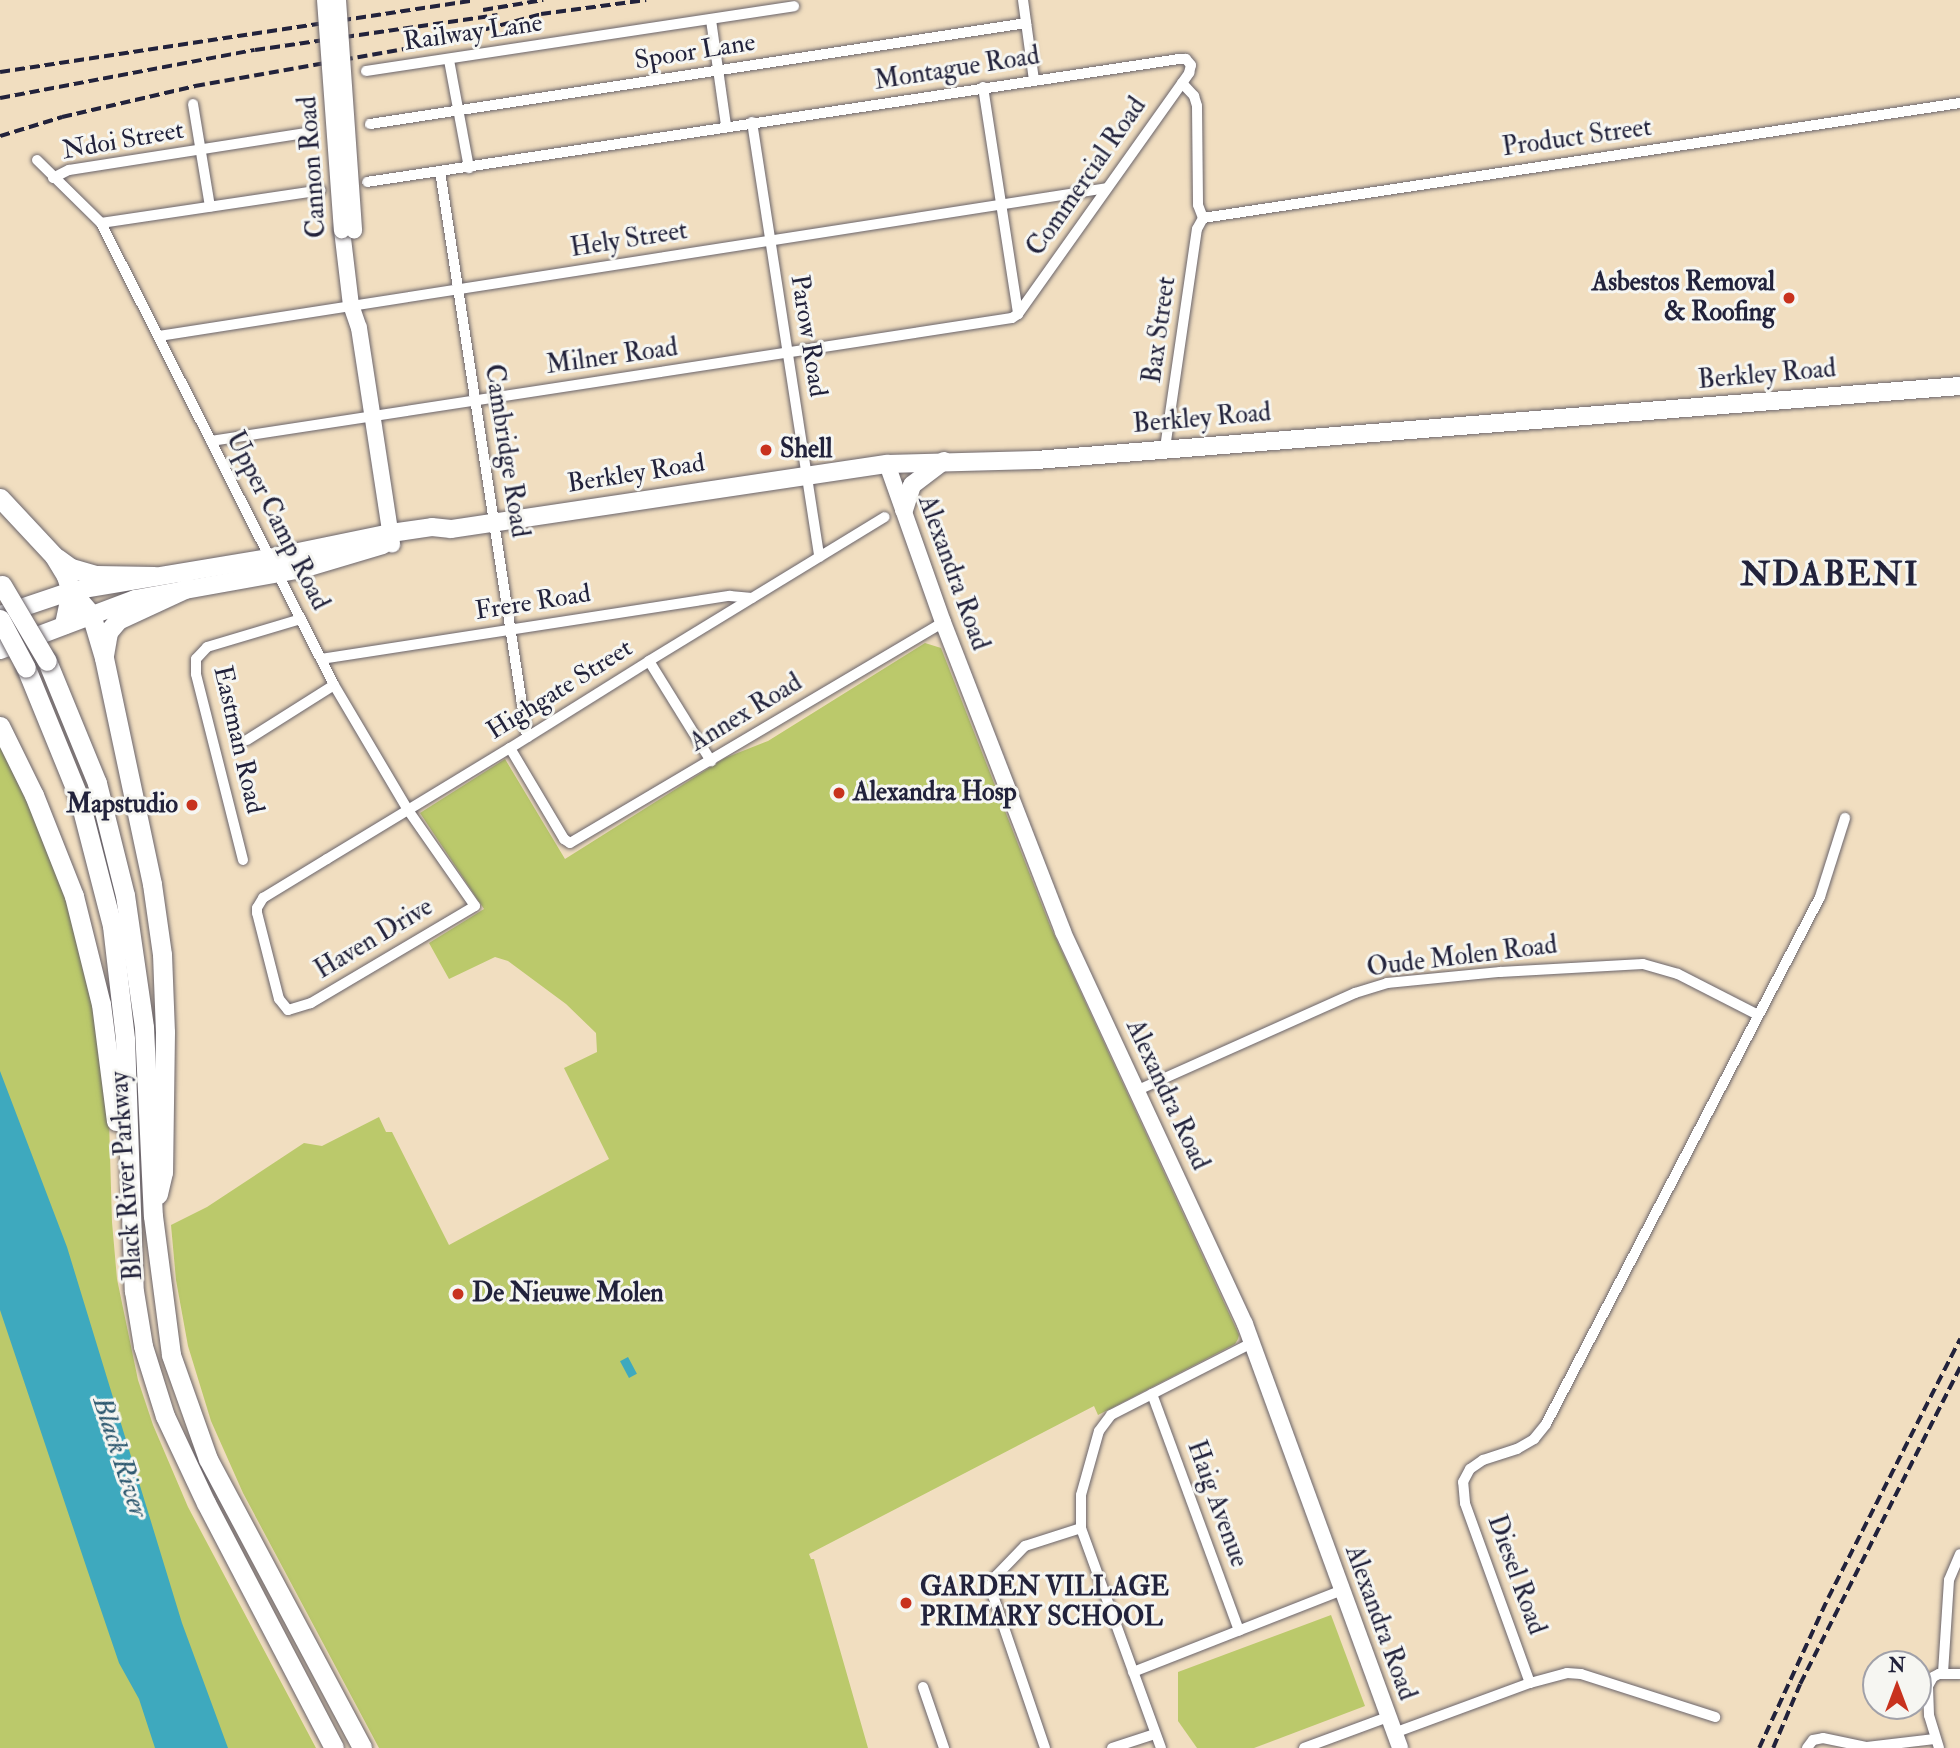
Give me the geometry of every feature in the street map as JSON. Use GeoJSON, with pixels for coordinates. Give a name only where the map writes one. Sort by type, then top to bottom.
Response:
{"type":"FeatureCollection","features":[{"type":"Feature","properties":{"kind":"highway"},"geometry":{"type":"LineString","coordinates":[[0,498],[54,556],[71,568],[96,575],[154,576]]}},
{"type":"Feature","properties":{"kind":"highway"},"geometry":{"type":"LineString","coordinates":[[54,556],[71,591],[90,614],[104,658],[152,884],[162,954],[165,1032],[163,1172],[153,1216]]}},
{"type":"Feature","properties":{"kind":"highway","name":"Black River Parkway"},"geometry":{"type":"LineString","coordinates":[[1,583],[47,661],[97,783],[125,895],[144,1027],[153,1216],[171,1354],[208,1459],[362,1748]]}},
{"type":"Feature","properties":{"kind":"highway"},"geometry":{"type":"LineString","coordinates":[[104,658],[105,642],[118,620],[189,587]]}},
{"type":"Feature","properties":{"kind":"highway"},"geometry":{"type":"LineString","coordinates":[[64,624],[71,591]]}},
{"type":"Feature","properties":{"kind":"highway","name":"Black River Parkway"},"geometry":{"type":"LineString","coordinates":[[0,617],[26,668],[79,798],[112,926],[125,1039],[134,1291],[143,1346],[164,1416],[206,1503],[334,1748]]}},
{"type":"Feature","properties":{"kind":"highway"},"geometry":{"type":"LineString","coordinates":[[0,726],[54,844],[74,896],[88,949],[101,1004],[116,1119],[123,1263],[134,1291]]}},
{"type":"Feature","properties":{"kind":"main road","name":"Berkley Road"},"geometry":{"type":"LineString","coordinates":[[0,650],[135,599],[391,538],[433,537],[451,529],[887,464],[1037,460],[1960,386]]}},
{"type":"Feature","properties":{"kind":"main road"},"geometry":{"type":"LineString","coordinates":[[904,510],[912,485],[944,461]]}},
{"type":"Feature","properties":{"kind":"main road","name":"Berkley Road"},"geometry":{"type":"LineString","coordinates":[[0,617],[71,591],[154,576],[274,566]]}},
{"type":"Feature","properties":{"kind":"street","name":"Cannon Road"},"geometry":{"type":"LineString","coordinates":[[325,0],[356,305],[391,538]]}},
{"type":"Feature","properties":{"kind":"street","name":"Cannon Road"},"geometry":{"type":"LineString","coordinates":[[338,0],[348,230]]}},
{"type":"Feature","properties":{"kind":"street"},"geometry":{"type":"LineString","coordinates":[[1023,0],[1034,80]]}},
{"type":"Feature","properties":{"kind":"street","name":"Railway Lane"},"geometry":{"type":"LineString","coordinates":[[366,71],[794,6]]}},
{"type":"Feature","properties":{"kind":"street"},"geometry":{"type":"LineString","coordinates":[[711,20],[726,125]]}},
{"type":"Feature","properties":{"kind":"street","name":"Spoor Lane"},"geometry":{"type":"LineString","coordinates":[[370,124],[1026,23]]}},
{"type":"Feature","properties":{"kind":"street","name":"Montague Road"},"geometry":{"type":"LineString","coordinates":[[367,182],[726,125],[1178,59],[1186,59],[1191,65]]}},
{"type":"Feature","properties":{"kind":"street"},"geometry":{"type":"LineString","coordinates":[[449,60],[469,167]]}},
{"type":"Feature","properties":{"kind":"street","name":"Commercial Road"},"geometry":{"type":"LineString","coordinates":[[1018,314],[1182,83],[1191,65]]}},
{"type":"Feature","properties":{"kind":"street"},"geometry":{"type":"LineString","coordinates":[[1182,83],[1194,96],[1197,106],[1198,205],[1202,219]]}},
{"type":"Feature","properties":{"kind":"street"},"geometry":{"type":"LineString","coordinates":[[983,87],[1018,314]]}},
{"type":"Feature","properties":{"kind":"street","name":"Product Street"},"geometry":{"type":"LineString","coordinates":[[1202,219],[1960,103]]}},
{"type":"Feature","properties":{"kind":"street","name":"Ndoi Street"},"geometry":{"type":"LineString","coordinates":[[193,104],[210,207]]}},
{"type":"Feature","properties":{"kind":"street","name":"Parow Road"},"geometry":{"type":"LineString","coordinates":[[752,122],[819,557]]}},
{"type":"Feature","properties":{"kind":"street","name":"Ndoi Street"},"geometry":{"type":"LineString","coordinates":[[53,178],[69,170],[306,133]]}},
{"type":"Feature","properties":{"kind":"street","name":"Upper Camp Road"},"geometry":{"type":"LineString","coordinates":[[37,160],[101,223],[334,685],[408,810],[475,906]]}},
{"type":"Feature","properties":{"kind":"street","name":"Cambridge Road"},"geometry":{"type":"LineString","coordinates":[[440,171],[527,737]]}},
{"type":"Feature","properties":{"kind":"street","name":"Hely Street"},"geometry":{"type":"LineString","coordinates":[[159,336],[1107,188]]}},
{"type":"Feature","properties":{"kind":"street"},"geometry":{"type":"LineString","coordinates":[[101,223],[321,190]]}},
{"type":"Feature","properties":{"kind":"street","name":"Bax Street"},"geometry":{"type":"LineString","coordinates":[[1165,448],[1198,229],[1202,219]]}},
{"type":"Feature","properties":{"kind":"street","name":"Milner Road"},"geometry":{"type":"LineString","coordinates":[[211,441],[788,355],[1012,318],[1018,314]]}},
{"type":"Feature","properties":{"kind":"street","name":"Alexandra Road"},"geometry":{"type":"LineString","coordinates":[[887,464],[943,622],[1063,932],[1138,1090],[1252,1343],[1397,1741]]}},
{"type":"Feature","properties":{"kind":"street","name":"Highgate Street"},"geometry":{"type":"LineString","coordinates":[[295,1010],[288,1010],[279,999],[257,913],[259,902],[885,517]]}},
{"type":"Feature","properties":{"kind":"street","name":"Frere Road"},"geometry":{"type":"LineString","coordinates":[[321,660],[730,596],[752,598]]}},
{"type":"Feature","properties":{"kind":"street","name":"Eastman Road"},"geometry":{"type":"LineString","coordinates":[[243,860],[196,674],[196,660],[207,647],[301,619]]}},
{"type":"Feature","properties":{"kind":"street","name":"Annex Road"},"geometry":{"type":"LineString","coordinates":[[510,748],[564,839],[570,843],[943,622]]}},
{"type":"Feature","properties":{"kind":"street"},"geometry":{"type":"LineString","coordinates":[[649,661],[711,761]]}},
{"type":"Feature","properties":{"kind":"street"},"geometry":{"type":"LineString","coordinates":[[247,740],[334,685]]}},
{"type":"Feature","properties":{"kind":"street"},"geometry":{"type":"LineString","coordinates":[[1758,1015],[1821,897],[1845,818]]}},
{"type":"Feature","properties":{"kind":"street","name":"Haven Drive"},"geometry":{"type":"LineString","coordinates":[[295,1010],[475,906]]}},
{"type":"Feature","properties":{"kind":"street","name":"Oude Molen Road"},"geometry":{"type":"LineString","coordinates":[[1138,1090],[1355,993],[1387,983],[1500,972],[1643,964],[1678,974],[1758,1015]]}},
{"type":"Feature","properties":{"kind":"street","name":"Diesel Road"},"geometry":{"type":"LineString","coordinates":[[1530,1683],[1465,1503],[1463,1482],[1477,1465],[1534,1439],[1546,1424],[1758,1015]]}},
{"type":"Feature","properties":{"kind":"street"},"geometry":{"type":"LineString","coordinates":[[1161,1748],[1081,1528],[1081,1495],[1103,1422],[1111,1415],[1252,1343]]}},
{"type":"Feature","properties":{"kind":"street","name":"Haig Avenue"},"geometry":{"type":"LineString","coordinates":[[1152,1394],[1239,1630]]}},
{"type":"Feature","properties":{"kind":"street"},"geometry":{"type":"LineString","coordinates":[[1045,1748],[992,1592],[992,1583],[1025,1546],[1081,1528]]}},
{"type":"Feature","properties":{"kind":"street"},"geometry":{"type":"LineString","coordinates":[[1943,1673],[1949,1580],[1960,1554]]}},
{"type":"Feature","properties":{"kind":"street"},"geometry":{"type":"LineString","coordinates":[[1133,1672],[1342,1590]]}},
{"type":"Feature","properties":{"kind":"street"},"geometry":{"type":"LineString","coordinates":[[1397,1741],[1530,1683],[1567,1673],[1581,1674],[1716,1717]]}},
{"type":"Feature","properties":{"kind":"street"},"geometry":{"type":"LineString","coordinates":[[1807,1748],[1813,1740],[1823,1738],[1867,1747],[1937,1744],[1926,1698],[1929,1682],[1943,1673],[1960,1674]]}},
{"type":"Feature","properties":{"kind":"street"},"geometry":{"type":"LineString","coordinates":[[923,1687],[944,1748]]}},
{"type":"Feature","properties":{"kind":"street"},"geometry":{"type":"LineString","coordinates":[[1304,1748],[1388,1717]]}},
{"type":"Feature","properties":{"kind":"street"},"geometry":{"type":"LineString","coordinates":[[1112,1748],[1155,1734]]}},
{"type":"Feature","properties":{"kind":"green space"},"geometry":{"type":"Polygon","coordinates":[[[925,643],[941,648],[1051,928],[1239,1335],[1238,1339],[1235,1344],[1098,1415],[1094,1406],[809,1554],[811,1559],[814,1559],[868,1748],[379,1748],[243,1493],[211,1421],[188,1346],[176,1280],[171,1225],[207,1207],[304,1143],[322,1146],[379,1117],[386,1132],[392,1132],[449,1245],[609,1159],[564,1068],[597,1052],[596,1033],[566,1004],[508,961],[495,957],[449,979],[429,943],[484,909],[420,813],[505,759],[565,859],[725,758],[768,741],[925,643]]]}},
{"type":"Feature","properties":{"kind":"green space"},"geometry":{"type":"Polygon","coordinates":[[[0,746],[39,827],[66,896],[85,967],[101,1053],[109,1121],[112,1222],[117,1279],[138,1380],[153,1425],[188,1507],[316,1748],[0,1748],[0,746]]]}},
{"type":"Feature","properties":{"kind":"green space"},"geometry":{"type":"Polygon","coordinates":[[[1331,1615],[1365,1706],[1254,1748],[1197,1748],[1178,1721],[1178,1672],[1331,1615]]]}},
{"type":"Feature","properties":{"kind":"water","name":"Black River"},"geometry":{"type":"Polygon","coordinates":[[[0,1071],[67,1247],[182,1623],[228,1748],[155,1748],[139,1699],[119,1663],[87,1569],[0,1310],[0,1071]]]}},
{"type":"Feature","properties":{"kind":"water"},"geometry":{"type":"Polygon","coordinates":[[[628,1357],[637,1374],[629,1378],[620,1361],[628,1357]]]}},
{"type":"Feature","properties":{"kind":"railway"},"geometry":{"type":"LineString","coordinates":[[0,72],[475,0]]}},
{"type":"Feature","properties":{"kind":"railway"},"geometry":{"type":"LineString","coordinates":[[483,10],[543,0]]}},
{"type":"Feature","properties":{"kind":"railway"},"geometry":{"type":"LineString","coordinates":[[0,136],[62,117],[195,86],[428,45],[541,14],[646,0]]}},
{"type":"Feature","properties":{"kind":"railway"},"geometry":{"type":"LineString","coordinates":[[0,98],[255,50],[497,15]]}},
{"type":"Feature","properties":{"kind":"railway"},"geometry":{"type":"LineString","coordinates":[[1759,1748],[1828,1598],[1960,1339]]}},
{"type":"Feature","properties":{"kind":"railway"},"geometry":{"type":"LineString","coordinates":[[1773,1748],[1800,1684],[1960,1367]]}},
{"type":"Feature","properties":{"kind":"place","name":"Asbestos Removal & Roofing"},"geometry":{"type":"Point","coordinates":[1789,298]}},
{"type":"Feature","properties":{"kind":"place","name":"Shell"},"geometry":{"type":"Point","coordinates":[766,450]}},
{"type":"Feature","properties":{"kind":"place","name":"Alexandra Hosp"},"geometry":{"type":"Point","coordinates":[839,793]}},
{"type":"Feature","properties":{"kind":"place","name":"Mapstudio"},"geometry":{"type":"Point","coordinates":[192,805]}},
{"type":"Feature","properties":{"kind":"place","name":"De Nieuwe Molen"},"geometry":{"type":"Point","coordinates":[458,1294]}},
{"type":"Feature","properties":{"kind":"place","name":"GARDEN VILLAGE PRIMARY SCHOOL"},"geometry":{"type":"Point","coordinates":[906,1603]}},
{"type":"Feature","properties":{"kind":"district","name":"NDABENI"},"geometry":{"type":"Point","coordinates":[1830,575]}}]}
